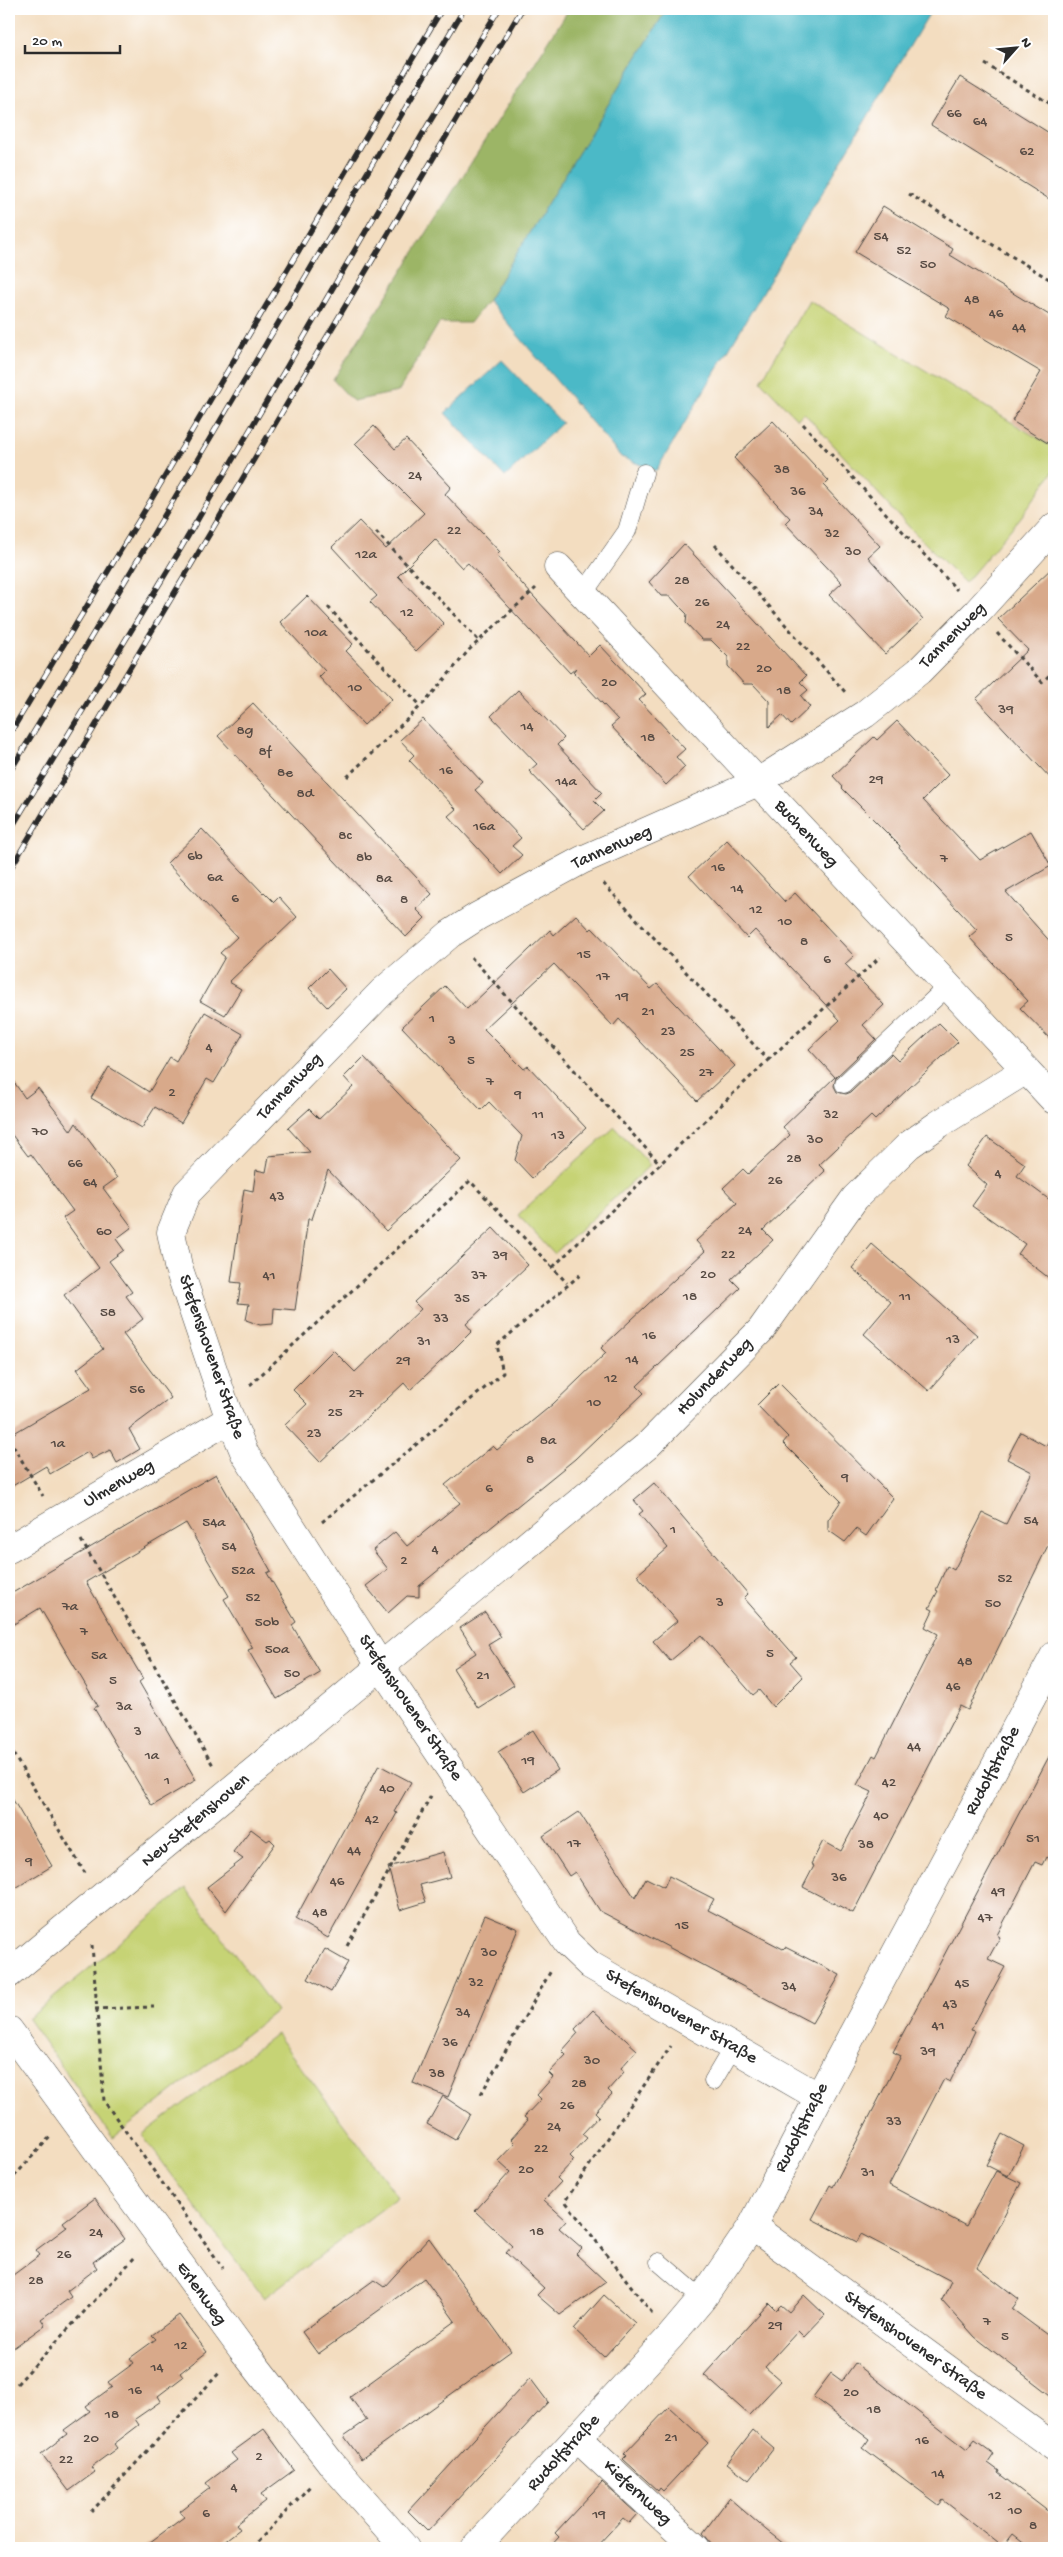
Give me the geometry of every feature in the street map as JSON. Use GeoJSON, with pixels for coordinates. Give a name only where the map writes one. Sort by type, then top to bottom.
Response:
{"type":"FeatureCollection","features":[{"type":"Feature","properties":{"kind":"street","name":"Tannenweg"},"geometry":{"type":"LineString","coordinates":[[186,1193],[382,992],[450,934],[478,916],[582,860],[758,782],[865,714],[919,671],[977,612],[1054,528]]}},
{"type":"Feature","properties":{"kind":"street","name":"Buchenweg"},"geometry":{"type":"LineString","coordinates":[[558,567],[1054,1100]]}},
{"type":"Feature","properties":{"kind":"street","name":"Holunderweg"},"geometry":{"type":"LineString","coordinates":[[382,1668],[648,1445],[761,1330],[855,1198],[909,1145],[1026,1070]]}},
{"type":"Feature","properties":{"kind":"street","name":"Stefenshovener Straße"},"geometry":{"type":"LineString","coordinates":[[186,1193],[171,1232],[178,1266],[228,1413],[245,1454],[382,1668],[567,1943],[590,1965],[818,2096]]}},
{"type":"Feature","properties":{"kind":"street","name":"Ulmenweg"},"geometry":{"type":"LineString","coordinates":[[9,1549],[228,1413]]}},
{"type":"Feature","properties":{"kind":"street","name":"Rudolfstraße"},"geometry":{"type":"LineString","coordinates":[[475,2548],[670,2337],[702,2299],[752,2226],[818,2096],[1054,1656]]}},
{"type":"Feature","properties":{"kind":"street","name":"Neu-Stefenshoven"},"geometry":{"type":"LineString","coordinates":[[9,1974],[382,1668]]}},
{"type":"Feature","properties":{"kind":"street","name":"Erlenweg"},"geometry":{"type":"LineString","coordinates":[[9,2030],[242,2349],[332,2463],[405,2548]]}},
{"type":"Feature","properties":{"kind":"street","name":"Stefenshovener Straße"},"geometry":{"type":"LineString","coordinates":[[752,2226],[1054,2447]]}},
{"type":"Feature","properties":{"kind":"street","name":"Kiefernweg"},"geometry":{"type":"LineString","coordinates":[[578,2438],[696,2548]]}},
{"type":"Feature","properties":{"kind":"lane"},"geometry":{"type":"LineString","coordinates":[[583,594],[626,531],[644,473]]}},
{"type":"Feature","properties":{"kind":"lane"},"geometry":{"type":"LineString","coordinates":[[844,1084],[948,986]]}},
{"type":"Feature","properties":{"kind":"lane"},"geometry":{"type":"LineString","coordinates":[[713,2081],[733,2047]]}},
{"type":"Feature","properties":{"kind":"lane"},"geometry":{"type":"LineString","coordinates":[[659,2262],[702,2299]]}},
{"type":"Feature","properties":{"kind":"path"},"geometry":{"type":"LineString","coordinates":[[985,64],[1054,106]]}},
{"type":"Feature","properties":{"kind":"path"},"geometry":{"type":"LineString","coordinates":[[909,194],[1054,282]]}},
{"type":"Feature","properties":{"kind":"path"},"geometry":{"type":"LineString","coordinates":[[803,424],[1042,682],[1054,671]]}},
{"type":"Feature","properties":{"kind":"path"},"geometry":{"type":"LineString","coordinates":[[376,532],[479,642]]}},
{"type":"Feature","properties":{"kind":"path"},"geometry":{"type":"LineString","coordinates":[[715,545],[865,714]]}},
{"type":"Feature","properties":{"kind":"path"},"geometry":{"type":"LineString","coordinates":[[347,776],[421,706],[479,642],[558,567]]}},
{"type":"Feature","properties":{"kind":"path"},"geometry":{"type":"LineString","coordinates":[[328,607],[421,706]]}},
{"type":"Feature","properties":{"kind":"path"},"geometry":{"type":"LineString","coordinates":[[582,860],[768,1060]]}},
{"type":"Feature","properties":{"kind":"path"},"geometry":{"type":"LineString","coordinates":[[450,934],[661,1165]]}},
{"type":"Feature","properties":{"kind":"path"},"geometry":{"type":"LineString","coordinates":[[554,1267],[768,1060],[901,936]]}},
{"type":"Feature","properties":{"kind":"path"},"geometry":{"type":"LineString","coordinates":[[228,1413],[470,1181],[568,1283]]}},
{"type":"Feature","properties":{"kind":"path"},"geometry":{"type":"LineString","coordinates":[[300,1540],[503,1372],[497,1346],[568,1283],[580,1275]]}},
{"type":"Feature","properties":{"kind":"path"},"geometry":{"type":"LineString","coordinates":[[9,1439],[47,1504],[75,1529],[229,1794]]}},
{"type":"Feature","properties":{"kind":"path"},"geometry":{"type":"LineString","coordinates":[[9,1747],[101,1900]]}},
{"type":"Feature","properties":{"kind":"path"},"geometry":{"type":"LineString","coordinates":[[347,1946],[436,1785],[452,1772]]}},
{"type":"Feature","properties":{"kind":"path"},"geometry":{"type":"LineString","coordinates":[[77,1918],[92,1943],[104,2101],[227,2274]]}},
{"type":"Feature","properties":{"kind":"path"},"geometry":{"type":"LineString","coordinates":[[480,2094],[567,1943]]}},
{"type":"Feature","properties":{"kind":"path"},"geometry":{"type":"LineString","coordinates":[[96,2009],[154,2008]]}},
{"type":"Feature","properties":{"kind":"path"},"geometry":{"type":"LineString","coordinates":[[670,2337],[565,2202],[688,2021]]}},
{"type":"Feature","properties":{"kind":"path"},"geometry":{"type":"LineString","coordinates":[[9,2182],[71,2115]]}},
{"type":"Feature","properties":{"kind":"path"},"geometry":{"type":"LineString","coordinates":[[17,2384],[157,2234]]}},
{"type":"Feature","properties":{"kind":"path"},"geometry":{"type":"LineString","coordinates":[[90,2512],[242,2349]]}},
{"type":"Feature","properties":{"kind":"path"},"geometry":{"type":"LineString","coordinates":[[252,2548],[332,2463]]}},
{"type":"Feature","properties":{"kind":"green space"},"geometry":{"type":"Polygon","coordinates":[[[569,9],[667,9],[488,300],[470,323],[439,323],[398,392],[353,401],[333,380],[569,9]]]}},
{"type":"Feature","properties":{"kind":"green space"},"geometry":{"type":"Polygon","coordinates":[[[809,300],[1054,448],[1054,470],[1021,517],[965,583],[910,528],[804,413],[797,419],[761,381],[809,300]]]}},
{"type":"Feature","properties":{"kind":"green space"},"geometry":{"type":"Polygon","coordinates":[[[615,1127],[650,1165],[554,1254],[518,1215],[615,1127]]]}},
{"type":"Feature","properties":{"kind":"green space"},"geometry":{"type":"Polygon","coordinates":[[[186,1888],[276,2011],[113,2138],[28,2019],[186,1888]]]}},
{"type":"Feature","properties":{"kind":"green space"},"geometry":{"type":"Polygon","coordinates":[[[276,2034],[398,2197],[264,2298],[142,2135],[276,2034]]]}},
{"type":"Feature","properties":{"kind":"water"},"geometry":{"type":"Polygon","coordinates":[[[667,9],[932,9],[656,471],[621,457],[488,300],[667,9]]]}},
{"type":"Feature","properties":{"kind":"water"},"geometry":{"type":"Polygon","coordinates":[[[502,360],[562,423],[505,477],[445,413],[502,360]]]}},
{"type":"Feature","properties":{"kind":"building"},"geometry":{"type":"Polygon","coordinates":[[[960,77],[1054,136],[1054,202],[931,125],[960,77]]]}},
{"type":"Feature","properties":{"kind":"building"},"geometry":{"type":"Polygon","coordinates":[[[883,206],[953,249],[950,255],[1054,318],[1054,447],[1012,421],[1041,372],[946,316],[950,309],[855,252],[883,206]]]}},
{"type":"Feature","properties":{"kind":"building"},"geometry":{"type":"Polygon","coordinates":[[[773,421],[829,481],[824,486],[880,546],[868,557],[923,619],[885,654],[829,595],[842,583],[785,523],[790,518],[734,458],[773,421]]]}},
{"type":"Feature","properties":{"kind":"building"},"geometry":{"type":"Polygon","coordinates":[[[374,426],[395,449],[406,439],[451,487],[445,494],[500,552],[497,555],[589,656],[600,645],[646,694],[639,700],[685,749],[676,757],[685,767],[666,785],[611,726],[618,720],[573,672],[576,668],[570,673],[468,563],[462,568],[435,539],[398,576],[444,624],[416,651],[370,602],[377,596],[332,547],[359,521],[386,549],[424,513],[355,444],[374,426]]]}},
{"type":"Feature","properties":{"kind":"building"},"geometry":{"type":"Polygon","coordinates":[[[684,544],[806,676],[800,682],[808,690],[801,696],[810,707],[791,725],[782,715],[769,727],[769,701],[753,684],[744,684],[728,666],[728,657],[711,640],[702,640],[686,623],[687,614],[670,596],[661,596],[649,582],[684,544]]]}},
{"type":"Feature","properties":{"kind":"building"},"geometry":{"type":"Polygon","coordinates":[[[1054,566],[1054,782],[976,699],[1028,650],[998,619],[1054,566]]]}},
{"type":"Feature","properties":{"kind":"building"},"geometry":{"type":"Polygon","coordinates":[[[307,596],[353,644],[346,651],[392,699],[364,725],[319,677],[325,671],[280,622],[307,596]]]}},
{"type":"Feature","properties":{"kind":"building"},"geometry":{"type":"Polygon","coordinates":[[[518,690],[564,738],[557,745],[602,793],[594,801],[604,811],[584,829],[529,771],[537,764],[491,716],[518,690]]]}},
{"type":"Feature","properties":{"kind":"building"},"geometry":{"type":"Polygon","coordinates":[[[253,703],[432,894],[416,909],[425,918],[406,937],[218,736],[253,703]]]}},
{"type":"Feature","properties":{"kind":"building"},"geometry":{"type":"Polygon","coordinates":[[[423,719],[483,783],[475,790],[521,838],[512,846],[522,855],[502,874],[448,816],[456,809],[409,760],[414,755],[400,740],[423,719]]]}},
{"type":"Feature","properties":{"kind":"building"},"geometry":{"type":"Polygon","coordinates":[[[897,721],[948,775],[923,800],[980,860],[1031,831],[1051,866],[1006,892],[1054,946],[1054,1043],[1020,1008],[1028,1001],[969,937],[977,930],[899,848],[900,846],[842,788],[833,776],[874,737],[877,740],[897,721]]]}},
{"type":"Feature","properties":{"kind":"building"},"geometry":{"type":"Polygon","coordinates":[[[202,829],[263,893],[274,902],[279,897],[297,917],[229,982],[241,989],[225,1015],[200,1001],[225,957],[220,953],[237,937],[167,863],[202,829]]]}},
{"type":"Feature","properties":{"kind":"building"},"geometry":{"type":"Polygon","coordinates":[[[727,840],[785,902],[795,893],[854,956],[845,964],[884,1005],[863,1025],[876,1039],[836,1077],[834,1086],[837,1092],[846,1094],[851,1092],[891,1054],[898,1061],[939,1023],[958,1042],[875,1120],[871,1116],[819,1165],[825,1171],[763,1230],[773,1240],[731,1279],[740,1288],[637,1386],[644,1393],[575,1459],[419,1586],[419,1597],[407,1596],[388,1613],[366,1586],[388,1569],[373,1550],[395,1532],[407,1546],[460,1503],[445,1485],[493,1446],[497,1450],[553,1404],[606,1353],[601,1348],[705,1251],[696,1241],[737,1203],[723,1188],[743,1169],[748,1174],[790,1135],[783,1127],[835,1077],[809,1049],[840,1020],[755,930],[747,938],[689,876],[727,840]]]}},
{"type":"Feature","properties":{"kind":"building"},"geometry":{"type":"Polygon","coordinates":[[[576,915],[590,930],[592,928],[651,989],[657,984],[735,1066],[697,1101],[619,1019],[613,1026],[554,964],[484,1029],[524,1069],[528,1066],[586,1128],[532,1178],[515,1160],[522,1136],[489,1102],[481,1110],[402,1027],[445,986],[467,1009],[550,930],[554,935],[576,915]]]}},
{"type":"Feature","properties":{"kind":"building"},"geometry":{"type":"Polygon","coordinates":[[[328,969],[346,989],[327,1007],[309,988],[328,969]]]}},
{"type":"Feature","properties":{"kind":"building"},"geometry":{"type":"Polygon","coordinates":[[[205,1012],[243,1034],[214,1083],[207,1079],[181,1123],[155,1107],[142,1128],[91,1098],[109,1067],[149,1092],[170,1057],[176,1061],[205,1012]]]}},
{"type":"Feature","properties":{"kind":"building"},"geometry":{"type":"Polygon","coordinates":[[[364,1057],[461,1160],[386,1231],[328,1170],[312,1219],[308,1219],[295,1310],[274,1308],[273,1324],[260,1325],[246,1320],[249,1304],[238,1303],[241,1283],[231,1282],[244,1189],[253,1191],[256,1170],[266,1172],[269,1156],[310,1152],[288,1128],[309,1109],[319,1119],[353,1087],[344,1077],[364,1057]]]}},
{"type":"Feature","properties":{"kind":"building"},"geometry":{"type":"Polygon","coordinates":[[[9,1075],[25,1098],[38,1088],[71,1131],[76,1123],[117,1178],[103,1188],[132,1227],[116,1239],[124,1250],[109,1261],[132,1292],[126,1296],[143,1319],[123,1334],[171,1398],[129,1429],[140,1449],[117,1463],[110,1450],[92,1459],[88,1452],[50,1474],[46,1466],[9,1488],[9,1436],[91,1388],[77,1369],[103,1349],[64,1295],[99,1268],[63,1218],[73,1211],[31,1154],[28,1156],[9,1131],[9,1075]]]}},
{"type":"Feature","properties":{"kind":"building"},"geometry":{"type":"Polygon","coordinates":[[[987,1137],[1025,1164],[1017,1176],[1054,1203],[1054,1282],[1018,1254],[1025,1244],[972,1206],[987,1185],[966,1166],[987,1137]]]}},
{"type":"Feature","properties":{"kind":"building"},"geometry":{"type":"Polygon","coordinates":[[[493,1228],[528,1265],[466,1324],[472,1331],[452,1351],[410,1390],[404,1383],[320,1462],[285,1425],[307,1404],[293,1390],[333,1350],[355,1372],[421,1309],[414,1302],[493,1228]]]}},
{"type":"Feature","properties":{"kind":"building"},"geometry":{"type":"Polygon","coordinates":[[[872,1244],[977,1335],[929,1391],[864,1334],[891,1302],[852,1268],[872,1244]]]}},
{"type":"Feature","properties":{"kind":"building"},"geometry":{"type":"Polygon","coordinates":[[[779,1383],[893,1498],[866,1536],[856,1529],[845,1542],[828,1530],[828,1520],[841,1501],[783,1443],[788,1437],[757,1405],[779,1383]]]}},
{"type":"Feature","properties":{"kind":"building"},"geometry":{"type":"Polygon","coordinates":[[[1054,1429],[1054,1533],[968,1710],[960,1706],[853,1913],[803,1887],[814,1866],[811,1864],[823,1841],[841,1851],[872,1792],[857,1785],[873,1755],[876,1757],[938,1634],[925,1627],[933,1610],[929,1608],[938,1591],[936,1590],[947,1566],[954,1570],[983,1513],[1006,1524],[1032,1472],[1007,1459],[1021,1432],[1046,1446],[1054,1429]]]}},
{"type":"Feature","properties":{"kind":"building"},"geometry":{"type":"Polygon","coordinates":[[[216,1474],[271,1571],[267,1573],[296,1622],[292,1625],[320,1673],[277,1699],[248,1650],[253,1648],[224,1599],[229,1596],[186,1523],[86,1582],[143,1679],[139,1682],[196,1780],[152,1806],[94,1708],[98,1706],[40,1608],[9,1627],[9,1595],[216,1474]]]}},
{"type":"Feature","properties":{"kind":"building"},"geometry":{"type":"Polygon","coordinates":[[[654,1483],[748,1594],[744,1598],[796,1657],[790,1662],[803,1677],[773,1707],[759,1690],[753,1695],[701,1635],[670,1661],[653,1641],[677,1621],[637,1575],[668,1548],[639,1514],[643,1511],[634,1500],[654,1483]]]}},
{"type":"Feature","properties":{"kind":"building"},"geometry":{"type":"Polygon","coordinates":[[[485,1612],[501,1637],[488,1645],[514,1685],[478,1708],[453,1668],[476,1653],[460,1628],[485,1612]]]}},
{"type":"Feature","properties":{"kind":"building"},"geometry":{"type":"Polygon","coordinates":[[[533,1730],[558,1770],[524,1792],[498,1752],[533,1730]]]}},
{"type":"Feature","properties":{"kind":"building"},"geometry":{"type":"Polygon","coordinates":[[[1054,1747],[1054,1862],[1046,1857],[1042,1865],[1035,1862],[997,1935],[1000,1937],[988,1959],[1005,1967],[971,2030],[975,2031],[950,2082],[944,2079],[889,2185],[966,2226],[996,2171],[1021,2183],[977,2267],[1019,2299],[1012,2309],[1054,2340],[1054,2398],[975,2337],[942,2300],[951,2281],[861,2234],[857,2242],[812,2219],[830,2185],[833,2187],[901,2056],[893,2052],[1054,1747]]]}},
{"type":"Feature","properties":{"kind":"building"},"geometry":{"type":"Polygon","coordinates":[[[379,1765],[411,1782],[394,1812],[397,1813],[328,1938],[295,1919],[379,1765]]]}},
{"type":"Feature","properties":{"kind":"building"},"geometry":{"type":"Polygon","coordinates":[[[9,1793],[52,1866],[9,1892],[9,1793]]]}},
{"type":"Feature","properties":{"kind":"building"},"geometry":{"type":"Polygon","coordinates":[[[579,1812],[635,1898],[646,1878],[664,1887],[669,1876],[714,1899],[708,1910],[783,1949],[785,1947],[840,1975],[812,2023],[600,1911],[575,1872],[569,1876],[543,1836],[579,1812]]]}},
{"type":"Feature","properties":{"kind":"building"},"geometry":{"type":"Polygon","coordinates":[[[251,1829],[267,1841],[270,1839],[275,1844],[226,1911],[207,1887],[243,1859],[233,1852],[251,1829]]]}},
{"type":"Feature","properties":{"kind":"building"},"geometry":{"type":"Polygon","coordinates":[[[443,1852],[450,1877],[420,1885],[426,1902],[400,1910],[388,1867],[443,1852]]]}},
{"type":"Feature","properties":{"kind":"building"},"geometry":{"type":"Polygon","coordinates":[[[485,1915],[518,1929],[448,2097],[413,2083],[485,1915]]]}},
{"type":"Feature","properties":{"kind":"building"},"geometry":{"type":"Polygon","coordinates":[[[325,1949],[348,1962],[331,1992],[308,1979],[325,1949]]]}},
{"type":"Feature","properties":{"kind":"building"},"geometry":{"type":"Polygon","coordinates":[[[593,2010],[637,2050],[621,2068],[624,2072],[608,2090],[612,2094],[595,2112],[599,2116],[582,2134],[587,2138],[570,2156],[574,2160],[557,2178],[561,2182],[544,2200],[566,2220],[559,2228],[582,2248],[576,2254],[606,2282],[560,2315],[537,2295],[544,2288],[506,2253],[512,2246],[475,2211],[510,2172],[498,2161],[515,2143],[511,2139],[528,2120],[524,2117],[541,2099],[537,2095],[553,2077],[549,2073],[566,2055],[562,2051],[578,2033],[575,2029],[593,2010]]]}},
{"type":"Feature","properties":{"kind":"building"},"geometry":{"type":"Polygon","coordinates":[[[443,2096],[470,2114],[455,2140],[427,2124],[443,2096]]]}},
{"type":"Feature","properties":{"kind":"building"},"geometry":{"type":"Polygon","coordinates":[[[1002,2134],[1024,2146],[1008,2176],[986,2165],[1002,2134]]]}},
{"type":"Feature","properties":{"kind":"building"},"geometry":{"type":"Polygon","coordinates":[[[95,2198],[125,2239],[93,2262],[97,2268],[67,2291],[71,2297],[41,2319],[45,2325],[9,2351],[9,2278],[40,2255],[36,2250],[67,2227],[63,2222],[95,2198]]]}},
{"type":"Feature","properties":{"kind":"building"},"geometry":{"type":"Polygon","coordinates":[[[429,2238],[511,2351],[361,2459],[344,2436],[367,2420],[350,2397],[455,2321],[424,2278],[318,2354],[302,2332],[374,2280],[384,2287],[429,2238]]]}},
{"type":"Feature","properties":{"kind":"building"},"geometry":{"type":"Polygon","coordinates":[[[604,2295],[635,2323],[604,2357],[574,2329],[604,2295]]]}},
{"type":"Feature","properties":{"kind":"building"},"geometry":{"type":"Polygon","coordinates":[[[804,2295],[825,2315],[804,2337],[798,2331],[765,2367],[781,2381],[749,2415],[704,2375],[769,2303],[776,2310],[781,2305],[789,2312],[804,2295]]]}},
{"type":"Feature","properties":{"kind":"building"},"geometry":{"type":"Polygon","coordinates":[[[179,2315],[207,2352],[180,2373],[183,2377],[158,2396],[161,2401],[135,2419],[139,2425],[114,2444],[117,2448],[91,2467],[95,2472],[69,2491],[41,2454],[67,2434],[64,2430],[90,2411],[86,2406],[112,2387],[108,2382],[134,2363],[130,2358],[156,2339],[152,2335],[179,2315]]]}},
{"type":"Feature","properties":{"kind":"building"},"geometry":{"type":"Polygon","coordinates":[[[855,2363],[967,2450],[975,2440],[994,2454],[988,2463],[999,2471],[998,2473],[1054,2516],[1054,2548],[1031,2548],[1013,2534],[1003,2547],[943,2500],[939,2505],[863,2448],[869,2439],[813,2397],[831,2373],[842,2381],[855,2363]]]}},
{"type":"Feature","properties":{"kind":"building"},"geometry":{"type":"Polygon","coordinates":[[[530,2378],[548,2402],[428,2531],[408,2511],[530,2378]]]}},
{"type":"Feature","properties":{"kind":"building"},"geometry":{"type":"Polygon","coordinates":[[[669,2407],[708,2443],[663,2491],[660,2488],[658,2491],[623,2459],[626,2456],[624,2454],[669,2407]]]}},
{"type":"Feature","properties":{"kind":"building"},"geometry":{"type":"Polygon","coordinates":[[[264,2429],[294,2470],[261,2494],[266,2501],[236,2524],[240,2529],[215,2548],[142,2548],[184,2517],[180,2511],[210,2488],[206,2483],[237,2460],[231,2453],[264,2429]]]}},
{"type":"Feature","properties":{"kind":"building"},"geometry":{"type":"Polygon","coordinates":[[[753,2430],[774,2448],[749,2480],[727,2463],[753,2430]]]}},
{"type":"Feature","properties":{"kind":"building"},"geometry":{"type":"Polygon","coordinates":[[[602,2482],[637,2514],[629,2523],[623,2518],[595,2548],[549,2548],[559,2537],[555,2533],[602,2482]]]}},
{"type":"Feature","properties":{"kind":"building"},"geometry":{"type":"Polygon","coordinates":[[[729,2498],[789,2548],[718,2548],[711,2543],[703,2533],[729,2498]]]}},
{"type":"Feature","properties":{"kind":"railway"},"geometry":{"type":"LineString","coordinates":[[9,735],[145,510],[442,9]]}},
{"type":"Feature","properties":{"kind":"railway"},"geometry":{"type":"LineString","coordinates":[[9,773],[151,538],[464,9]]}},
{"type":"Feature","properties":{"kind":"railway"},"geometry":{"type":"LineString","coordinates":[[9,832],[177,555],[429,123],[499,9]]}},
{"type":"Feature","properties":{"kind":"railway"},"geometry":{"type":"LineString","coordinates":[[9,871],[522,9]]}}]}
